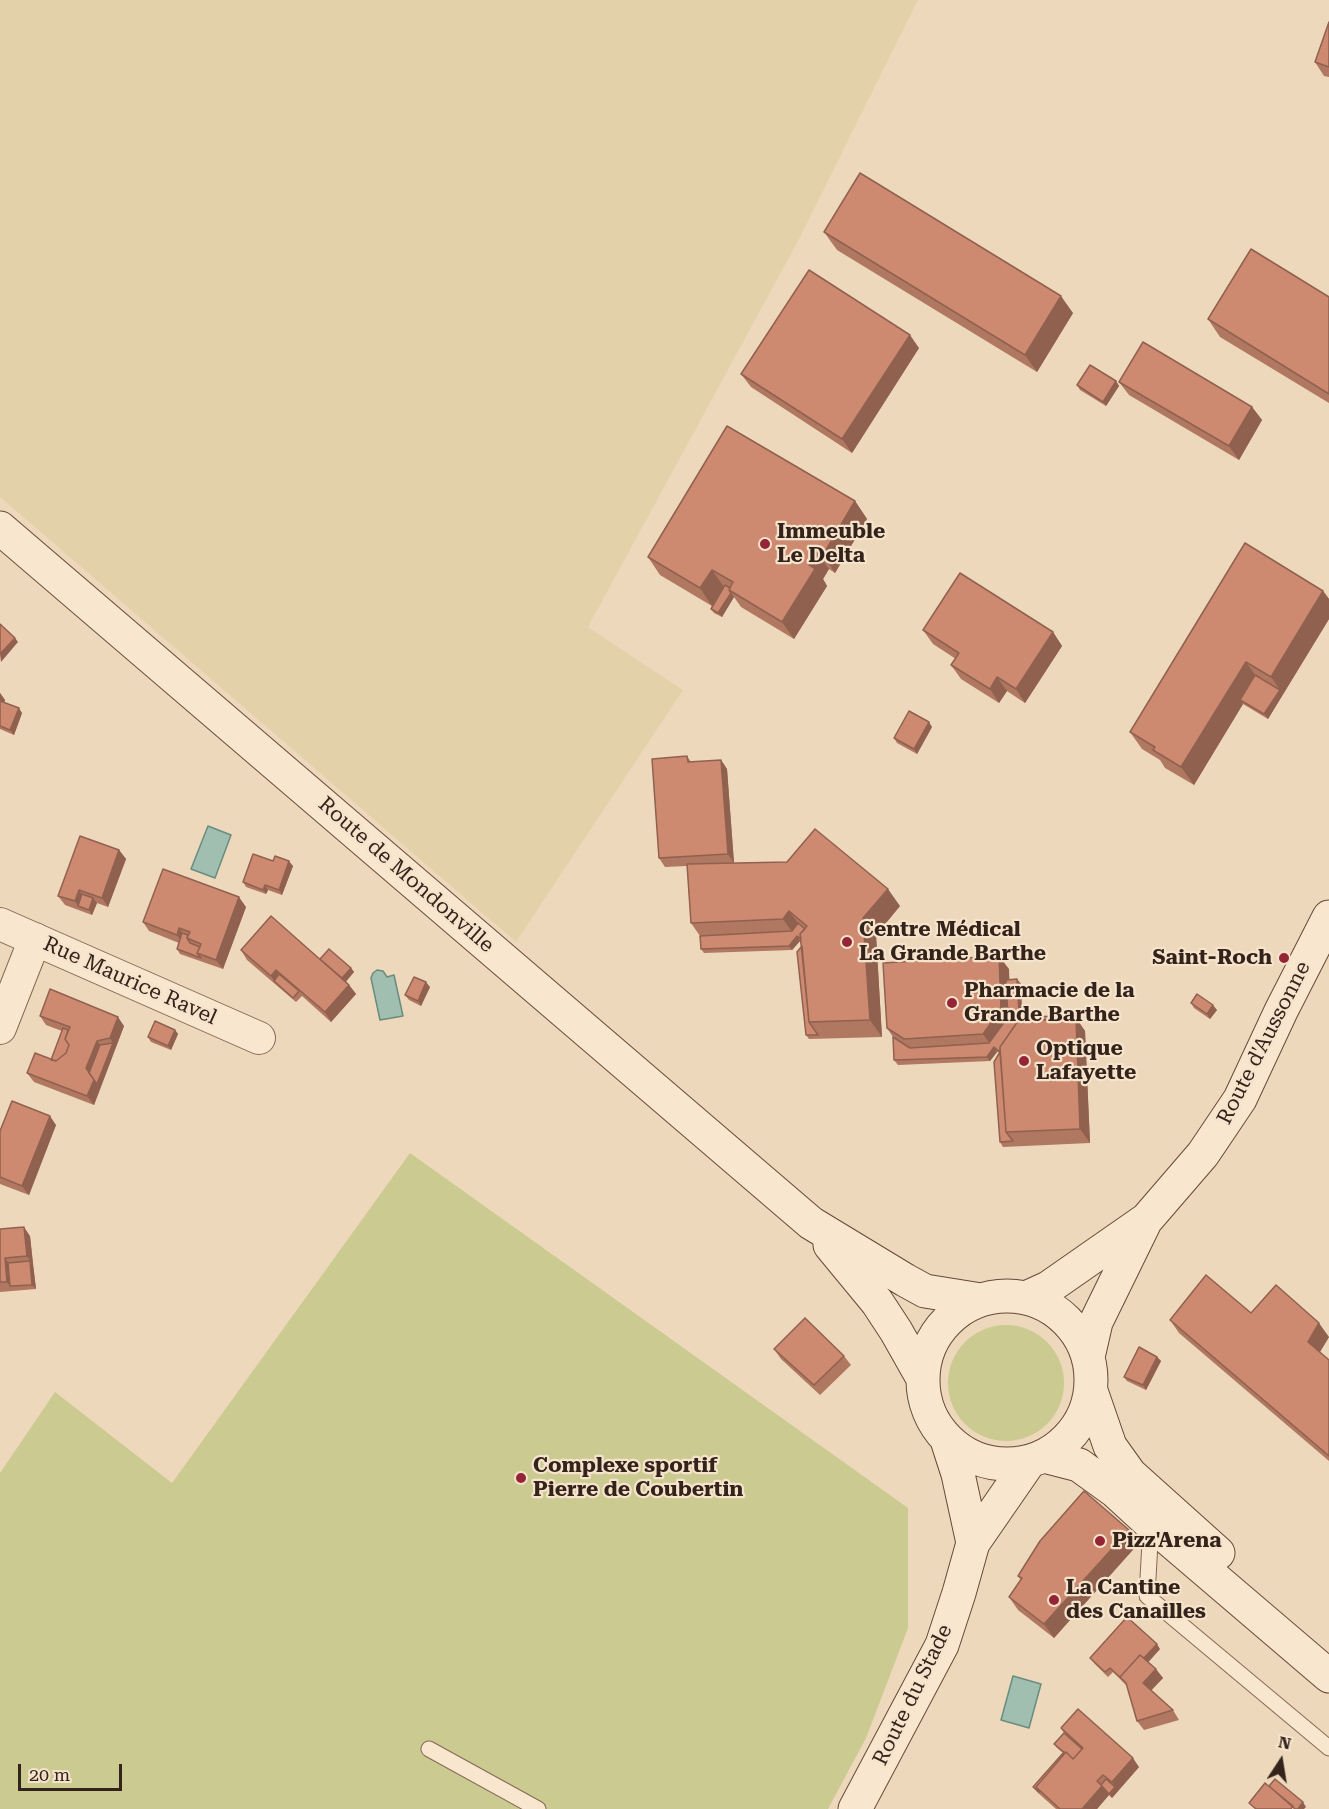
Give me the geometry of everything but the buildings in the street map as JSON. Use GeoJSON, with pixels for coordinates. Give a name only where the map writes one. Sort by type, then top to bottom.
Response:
{"type":"FeatureCollection","features":[{"type":"Feature","properties":{"kind":"main road","name":"Route de Mondonville"},"geometry":{"type":"LineString","coordinates":[[0,528],[811,1223],[926,1291],[981,1300]]}},
{"type":"Feature","properties":{"kind":"main road","name":"Route d'Aussonne"},"geometry":{"type":"LineString","coordinates":[[1026,1298],[1048,1288],[1147,1219],[1203,1154],[1240,1099],[1281,1011],[1329,917]]}},
{"type":"Feature","properties":{"kind":"main road","name":"Route d'Aussonne"},"geometry":{"type":"LineString","coordinates":[[1088,1357],[1096,1322],[1147,1219]]}},
{"type":"Feature","properties":{"kind":"main road","name":"Route de Mondonville"},"geometry":{"type":"LineString","coordinates":[[811,1223],[877,1302],[896,1330],[922,1377]]}},
{"type":"Feature","properties":{"kind":"main road"},"geometry":{"type":"LineString","coordinates":[[998,1296],[1026,1298],[1058,1313],[1082,1340],[1092,1373],[1091,1391],[1086,1411],[1076,1430],[1062,1445],[1036,1459],[1007,1465],[985,1462],[964,1454],[947,1440],[933,1422],[924,1400],[922,1377],[925,1357],[934,1337],[946,1321],[962,1308],[998,1296]]}},
{"type":"Feature","properties":{"kind":"main road"},"geometry":{"type":"LineString","coordinates":[[1091,1391],[1110,1446],[1130,1473],[1329,1652]]}},
{"type":"Feature","properties":{"kind":"main road","name":"Route du Stade"},"geometry":{"type":"LineString","coordinates":[[947,1440],[958,1474],[973,1543]]}},
{"type":"Feature","properties":{"kind":"main road"},"geometry":{"type":"LineString","coordinates":[[1036,1459],[1078,1466],[1115,1491],[1329,1676]]}},
{"type":"Feature","properties":{"kind":"main road","name":"Route du Stade"},"geometry":{"type":"LineString","coordinates":[[855,1809],[942,1645],[973,1543],[1036,1459]]}},
{"type":"Feature","properties":{"kind":"street","name":"Rue Maurice Ravel"},"geometry":{"type":"LineString","coordinates":[[0,924],[259,1038]]}},
{"type":"Feature","properties":{"kind":"street"},"geometry":{"type":"LineString","coordinates":[[0,1028],[35,939]]}},
{"type":"Feature","properties":{"kind":"lane"},"geometry":{"type":"LineString","coordinates":[[1151,1524],[1147,1596],[1329,1748]]}},
{"type":"Feature","properties":{"kind":"lane"},"geometry":{"type":"LineString","coordinates":[[429,1749],[538,1809]]}},
{"type":"Feature","properties":{"kind":"shaded area"},"geometry":{"type":"Polygon","coordinates":[[[0,0],[918,0],[798,241],[588,627],[683,690],[516,942],[0,497],[0,0]]]}},
{"type":"Feature","properties":{"kind":"shaded area"},"geometry":{"type":"Polygon","coordinates":[[[208,826],[231,835],[215,878],[191,869],[208,826]]]}},
{"type":"Feature","properties":{"kind":"shaded area"},"geometry":{"type":"Polygon","coordinates":[[[377,970],[383,971],[387,977],[394,975],[403,1016],[380,1020],[371,978],[377,970]]]}},
{"type":"Feature","properties":{"kind":"shaded area","name":"Complexe sportif Pierre de Coubertin"},"geometry":{"type":"Polygon","coordinates":[[[410,1153],[908,1508],[908,1628],[866,1738],[828,1809],[0,1809],[0,1473],[55,1392],[172,1483],[410,1153]]]}},
{"type":"Feature","properties":{"kind":"shaded area"},"geometry":{"type":"Polygon","coordinates":[[[1006,1325],[1028,1329],[1047,1342],[1060,1361],[1064,1383],[1060,1405],[1047,1424],[1028,1437],[1006,1441],[984,1437],[965,1424],[952,1405],[948,1383],[952,1361],[965,1342],[984,1329],[1006,1325]]]}},
{"type":"Feature","properties":{"kind":"shaded area"},"geometry":{"type":"Polygon","coordinates":[[[1013,1676],[1041,1684],[1029,1728],[1001,1720],[1013,1676]]]}},
{"type":"Feature","properties":{"kind":"place","name":"Immeuble Le Delta"},"geometry":{"type":"Point","coordinates":[765,544]}},
{"type":"Feature","properties":{"kind":"place","name":"Centre Médical La Grande Barthe"},"geometry":{"type":"Point","coordinates":[847,942]}},
{"type":"Feature","properties":{"kind":"place","name":"Saint-Roch"},"geometry":{"type":"Point","coordinates":[1284,958]}},
{"type":"Feature","properties":{"kind":"place","name":"Pharmacie de la Grande Barthe"},"geometry":{"type":"Point","coordinates":[952,1003]}},
{"type":"Feature","properties":{"kind":"place","name":"Optique Lafayette"},"geometry":{"type":"Point","coordinates":[1024,1061]}},
{"type":"Feature","properties":{"kind":"place","name":"Complexe sportif Pierre de Coubertin"},"geometry":{"type":"Point","coordinates":[521,1478]}},
{"type":"Feature","properties":{"kind":"place","name":"Pizz'Arena"},"geometry":{"type":"Point","coordinates":[1100,1541]}},
{"type":"Feature","properties":{"kind":"place","name":"La Cantine des Canailles"},"geometry":{"type":"Point","coordinates":[1054,1600]}}]}
